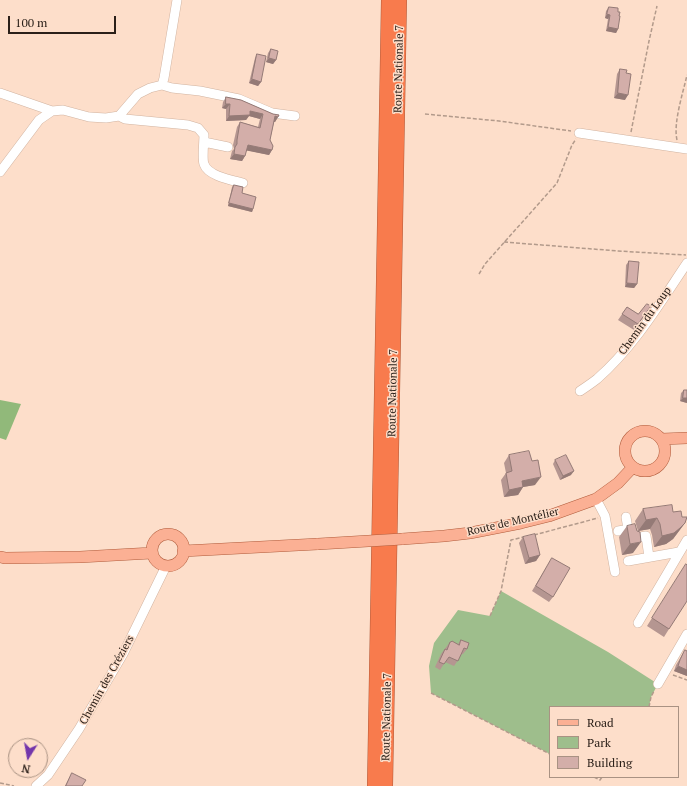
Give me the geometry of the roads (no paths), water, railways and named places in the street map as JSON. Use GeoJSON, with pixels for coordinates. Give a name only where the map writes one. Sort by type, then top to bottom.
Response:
{"type":"FeatureCollection","features":[{"type":"Feature","properties":{"kind":"highway","name":"Route Nationale 7"},"geometry":{"type":"LineString","coordinates":[[374,786],[388,0]]}},
{"type":"Feature","properties":{"kind":"highway","name":"Route Nationale 7"},"geometry":{"type":"LineString","coordinates":[[386,786],[400,0]]}},
{"type":"Feature","properties":{"kind":"main road"},"geometry":{"type":"LineString","coordinates":[[648,431],[655,433],[662,439],[666,449],[663,462],[658,467],[646,471],[633,467],[628,462],[626,456],[626,443],[635,433],[648,431]]}},
{"type":"Feature","properties":{"kind":"main road"},"geometry":{"type":"LineString","coordinates":[[662,439],[687,438]]}},
{"type":"Feature","properties":{"kind":"main road","name":"Route de Montélier"},"geometry":{"type":"LineString","coordinates":[[183,551],[444,536],[495,528],[549,516],[596,499],[618,483],[633,467]]}},
{"type":"Feature","properties":{"kind":"main road"},"geometry":{"type":"LineString","coordinates":[[172,535],[177,537],[180,541],[183,546],[183,551],[180,560],[176,564],[166,566],[157,562],[152,553],[152,548],[157,539],[162,536],[172,535]]}},
{"type":"Feature","properties":{"kind":"main road"},"geometry":{"type":"LineString","coordinates":[[0,557],[80,557],[152,553]]}},
{"type":"Feature","properties":{"kind":"street"},"geometry":{"type":"LineString","coordinates":[[162,85],[177,0]]}},
{"type":"Feature","properties":{"kind":"street"},"geometry":{"type":"LineString","coordinates":[[119,116],[138,94],[150,88],[162,85],[239,99],[272,113],[295,116]]}},
{"type":"Feature","properties":{"kind":"street"},"geometry":{"type":"LineString","coordinates":[[0,92],[52,111],[63,110],[89,117],[106,118],[119,116],[126,119],[188,125],[198,128],[204,135],[203,163],[208,171],[221,177],[243,183]]}},
{"type":"Feature","properties":{"kind":"street"},"geometry":{"type":"LineString","coordinates":[[0,172],[39,120],[52,111]]}},
{"type":"Feature","properties":{"kind":"street"},"geometry":{"type":"LineString","coordinates":[[579,133],[683,148]]}},
{"type":"Feature","properties":{"kind":"street"},"geometry":{"type":"LineString","coordinates":[[204,142],[228,147]]}},
{"type":"Feature","properties":{"kind":"street","name":"Chemin du Loup"},"geometry":{"type":"LineString","coordinates":[[580,391],[596,380],[626,349],[687,263]]}},
{"type":"Feature","properties":{"kind":"street"},"geometry":{"type":"LineString","coordinates":[[596,499],[605,516],[615,572]]}},
{"type":"Feature","properties":{"kind":"street"},"geometry":{"type":"LineString","coordinates":[[626,517],[628,529]]}},
{"type":"Feature","properties":{"kind":"street"},"geometry":{"type":"LineString","coordinates":[[618,531],[630,529],[632,530],[634,538],[646,536],[649,558]]}},
{"type":"Feature","properties":{"kind":"street"},"geometry":{"type":"LineString","coordinates":[[638,623],[687,540]]}},
{"type":"Feature","properties":{"kind":"street"},"geometry":{"type":"LineString","coordinates":[[628,561],[679,552]]}},
{"type":"Feature","properties":{"kind":"street","name":"Chemin des Créziers"},"geometry":{"type":"LineString","coordinates":[[36,786],[48,775],[80,729],[123,654],[166,566]]}},
{"type":"Feature","properties":{"kind":"street"},"geometry":{"type":"LineString","coordinates":[[658,684],[687,634]]}}]}
